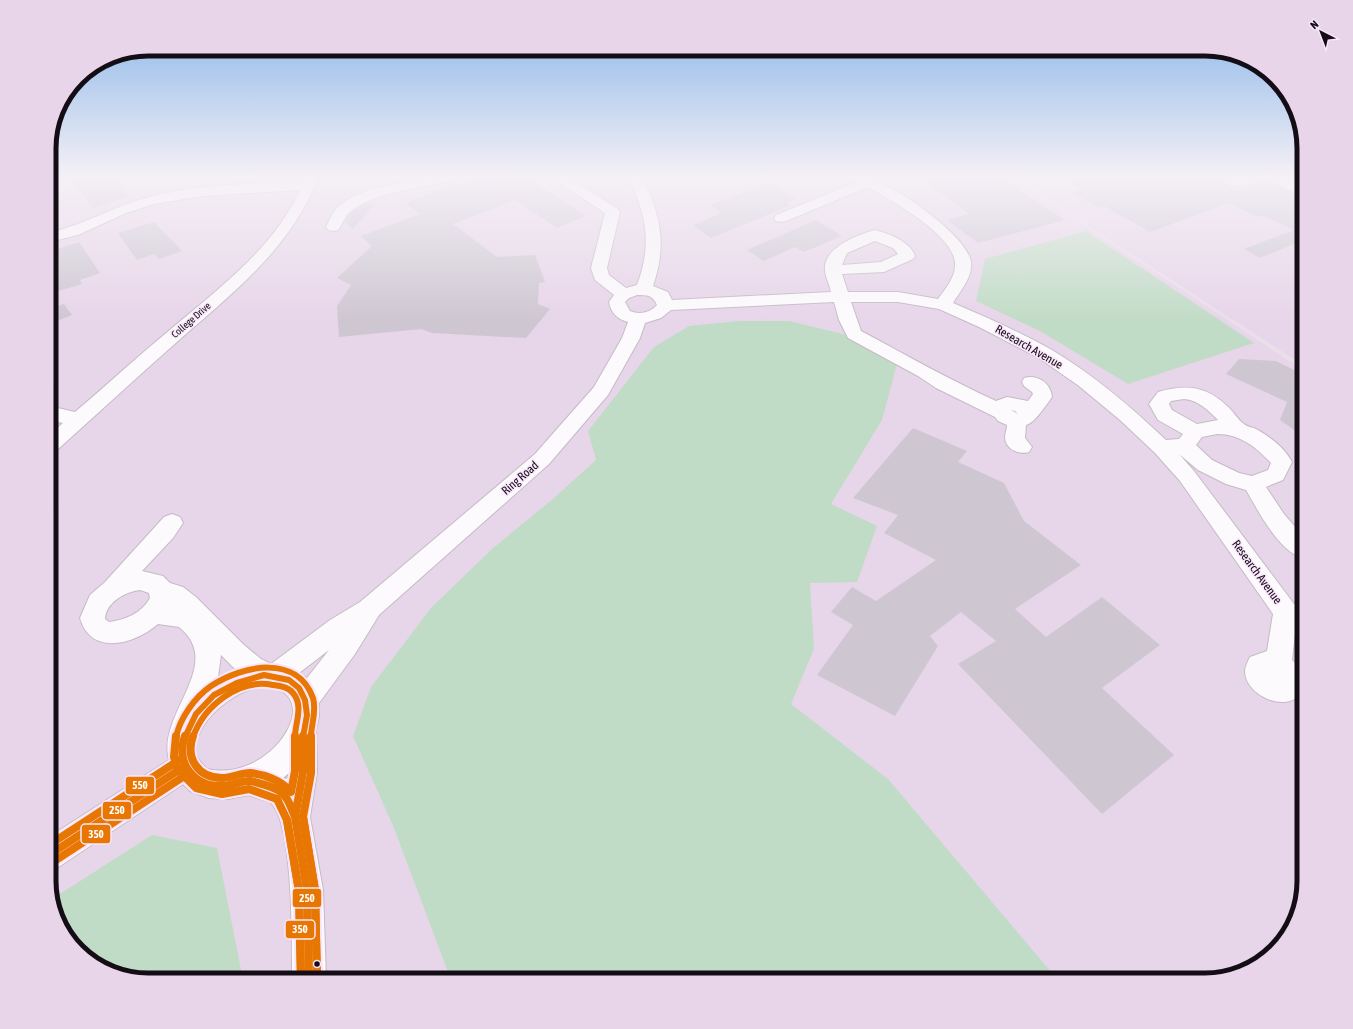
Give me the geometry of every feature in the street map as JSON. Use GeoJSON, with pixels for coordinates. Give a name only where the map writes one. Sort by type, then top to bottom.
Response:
{"type":"FeatureCollection","features":[{"type":"Feature","properties":{"kind":"street"},"geometry":{"type":"LineString","coordinates":[[56,236],[73,232],[88,225]]}},
{"type":"Feature","properties":{"kind":"street","name":"College Drive"},"geometry":{"type":"LineString","coordinates":[[56,440],[224,291],[275,243],[287,225]]}},
{"type":"Feature","properties":{"kind":"street"},"geometry":{"type":"LineString","coordinates":[[610,225],[599,268],[601,277],[623,294]]}},
{"type":"Feature","properties":{"kind":"street"},"geometry":{"type":"LineString","coordinates":[[643,290],[652,265],[654,249],[651,225]]}},
{"type":"Feature","properties":{"kind":"street"},"geometry":{"type":"LineString","coordinates":[[934,225],[948,236],[956,245],[963,262],[962,271],[943,305]]}},
{"type":"Feature","properties":{"kind":"street"},"geometry":{"type":"LineString","coordinates":[[837,266],[847,297],[850,325],[854,334],[925,372],[943,384],[1013,412]]}},
{"type":"Feature","properties":{"kind":"street"},"geometry":{"type":"LineString","coordinates":[[643,290],[657,293],[665,300],[666,305],[660,313],[653,316],[638,318],[630,317],[619,311],[617,302],[623,294],[643,290]]}},
{"type":"Feature","properties":{"kind":"street","name":"Research Avenue"},"geometry":{"type":"LineString","coordinates":[[666,305],[847,297],[898,297],[943,305],[985,323],[1045,354],[1086,382],[1109,400],[1162,448],[1187,476],[1295,614]]}},
{"type":"Feature","properties":{"kind":"street","name":"Ring Road"},"geometry":{"type":"LineString","coordinates":[[270,675],[369,609],[542,459],[600,391],[631,338],[638,318]]}},
{"type":"Feature","properties":{"kind":"street"},"geometry":{"type":"LineString","coordinates":[[1013,412],[1042,396],[1039,387],[1031,382]]}},
{"type":"Feature","properties":{"kind":"street"},"geometry":{"type":"LineString","coordinates":[[1162,448],[1190,439],[1215,426],[1237,429],[1253,436],[1271,450],[1282,462],[1276,475],[1253,484],[1233,480],[1205,465],[1190,439],[1166,415],[1158,404],[1165,396],[1185,393],[1204,399],[1226,416],[1237,429]]}},
{"type":"Feature","properties":{"kind":"street"},"geometry":{"type":"LineString","coordinates":[[1013,412],[1017,427],[1015,439],[1022,447]]}},
{"type":"Feature","properties":{"kind":"street"},"geometry":{"type":"LineString","coordinates":[[56,415],[78,420]]}},
{"type":"Feature","properties":{"kind":"street"},"geometry":{"type":"LineString","coordinates":[[1253,484],[1271,514],[1297,545]]}},
{"type":"Feature","properties":{"kind":"street"},"geometry":{"type":"LineString","coordinates":[[154,544],[145,564],[152,594],[140,625],[124,631],[110,633],[99,630],[93,622],[93,612],[102,598],[113,589],[132,565],[154,544],[172,523]]}},
{"type":"Feature","properties":{"kind":"street"},"geometry":{"type":"LineString","coordinates":[[113,589],[127,582],[152,594],[171,614],[191,620],[206,642],[208,658],[204,685],[186,721],[182,756],[185,766],[199,781],[222,786],[249,781],[282,761],[294,747],[303,732]]}},
{"type":"Feature","properties":{"kind":"street"},"geometry":{"type":"LineString","coordinates":[[152,594],[175,594],[252,668],[289,680],[299,688],[305,700],[307,715],[303,732],[303,772],[295,817]]}},
{"type":"Feature","properties":{"kind":"street","name":"Ring Road"},"geometry":{"type":"LineString","coordinates":[[305,700],[352,638],[369,609]]}},
{"type":"Feature","properties":{"kind":"street"},"geometry":{"type":"LineString","coordinates":[[1278,665],[1295,614]]}},
{"type":"Feature","properties":{"kind":"street"},"geometry":{"type":"LineString","coordinates":[[185,734],[195,714],[202,705],[216,693],[232,684],[248,678],[270,675]]}},
{"type":"Feature","properties":{"kind":"street"},"geometry":{"type":"LineString","coordinates":[[56,850],[185,766]]}},
{"type":"Feature","properties":{"kind":"street"},"geometry":{"type":"LineString","coordinates":[[249,781],[278,790],[283,794],[295,817],[307,890],[309,973]]}},
{"type":"Feature","properties":{"kind":"shaded area"},"geometry":{"type":"Polygon","coordinates":[[[56,225],[1084,225],[1297,366],[1297,881],[1294,905],[1285,927],[1270,946],[1256,958],[1246,964],[1229,970],[1205,973],[148,973],[130,971],[107,964],[83,946],[71,932],[61,911],[56,887],[56,225]]]}},
{"type":"Feature","properties":{"kind":"shaded area"},"geometry":{"type":"Polygon","coordinates":[[[1087,225],[1297,225],[1297,361],[1087,225]]]}},
{"type":"Feature","properties":{"kind":"green space"},"geometry":{"type":"Polygon","coordinates":[[[1086,231],[1254,343],[1128,384],[1040,331],[976,301],[985,259],[1086,231]]]}},
{"type":"Feature","properties":{"kind":"green space"},"geometry":{"type":"Polygon","coordinates":[[[739,321],[789,321],[876,342],[897,364],[882,420],[831,504],[877,526],[857,582],[810,583],[814,649],[791,704],[888,779],[1052,973],[448,973],[394,828],[353,736],[371,687],[431,608],[492,549],[554,498],[596,460],[588,431],[654,347],[689,326],[739,321]]]}},
{"type":"Feature","properties":{"kind":"green space"},"geometry":{"type":"Polygon","coordinates":[[[152,835],[217,848],[242,973],[148,973],[130,971],[107,964],[83,946],[71,932],[61,911],[57,896],[152,835]]]}},
{"type":"Feature","properties":{"kind":"building"},"geometry":{"type":"Polygon","coordinates":[[[144,225],[157,225],[182,251],[159,259],[154,254],[137,260],[118,233],[144,225]]]}},
{"type":"Feature","properties":{"kind":"building"},"geometry":{"type":"Polygon","coordinates":[[[348,225],[356,225],[353,229],[348,225]]]}},
{"type":"Feature","properties":{"kind":"building"},"geometry":{"type":"Polygon","coordinates":[[[390,225],[454,225],[497,257],[535,255],[545,282],[539,283],[538,304],[550,309],[526,338],[432,333],[421,329],[339,337],[337,306],[351,285],[337,278],[372,246],[361,236],[390,225]]]}},
{"type":"Feature","properties":{"kind":"building"},"geometry":{"type":"Polygon","coordinates":[[[553,225],[564,225],[557,228],[553,225]]]}},
{"type":"Feature","properties":{"kind":"building"},"geometry":{"type":"Polygon","coordinates":[[[693,225],[742,225],[711,238],[693,225]]]}},
{"type":"Feature","properties":{"kind":"building"},"geometry":{"type":"Polygon","coordinates":[[[804,225],[824,225],[842,236],[804,252],[795,247],[764,261],[747,250],[804,225]]]}},
{"type":"Feature","properties":{"kind":"building"},"geometry":{"type":"Polygon","coordinates":[[[954,225],[1046,225],[978,243],[954,225]]]}},
{"type":"Feature","properties":{"kind":"building"},"geometry":{"type":"Polygon","coordinates":[[[1138,225],[1169,225],[1150,232],[1138,225]]]}},
{"type":"Feature","properties":{"kind":"building"},"geometry":{"type":"Polygon","coordinates":[[[1283,225],[1297,225],[1297,243],[1260,258],[1244,249],[1294,230],[1283,225]]]}},
{"type":"Feature","properties":{"kind":"building"},"geometry":{"type":"Polygon","coordinates":[[[79,242],[100,273],[80,280],[82,284],[59,291],[56,286],[56,250],[79,242]]]}},
{"type":"Feature","properties":{"kind":"building"},"geometry":{"type":"Polygon","coordinates":[[[64,304],[72,315],[56,321],[56,307],[64,304]]]}},
{"type":"Feature","properties":{"kind":"building"},"geometry":{"type":"Polygon","coordinates":[[[1239,359],[1276,361],[1297,372],[1297,431],[1280,420],[1287,402],[1226,374],[1239,359]]]}},
{"type":"Feature","properties":{"kind":"building"},"geometry":{"type":"Polygon","coordinates":[[[913,428],[967,451],[958,462],[1004,483],[1024,521],[1081,565],[1015,609],[1046,637],[1102,597],[1160,645],[1102,688],[1174,755],[1102,814],[958,664],[996,641],[961,612],[930,636],[938,646],[895,716],[817,675],[853,625],[831,612],[852,587],[876,601],[936,560],[884,533],[898,515],[853,498],[913,428]]]}},
{"type":"Feature","properties":{"kind":"transit line","name":"550"},"geometry":{"type":"LineString","coordinates":[[301,973],[299,891],[287,820],[277,799],[249,789],[222,794],[196,788],[178,770],[174,757],[174,744],[177,731],[185,715],[196,700],[211,686],[229,677],[246,670],[263,667],[276,668],[293,673],[305,683],[313,699],[315,715],[311,733],[311,773],[303,817],[315,890],[317,973]]}},
{"type":"Feature","properties":{"kind":"transit line","name":"250"},"geometry":{"type":"LineString","coordinates":[[264,675],[289,680],[299,688],[305,700],[307,715],[303,732],[303,772],[295,817],[286,798],[277,790],[250,781],[224,786],[207,784],[192,775],[188,771],[183,760],[182,746],[184,739],[189,726],[204,704],[225,688],[250,678],[264,675]]}},
{"type":"Feature","properties":{"kind":"transit line","name":"350"},"geometry":{"type":"LineString","coordinates":[[264,683],[285,687],[293,693],[297,702],[299,715],[295,731],[295,771],[291,792],[284,785],[253,773],[245,773],[221,778],[214,777],[197,767],[190,756],[191,742],[195,732],[203,717],[211,708],[220,700],[232,693],[264,683]]}},
{"type":"Feature","properties":{"kind":"transit line","name":"550"},"geometry":{"type":"LineString","coordinates":[[56,840],[181,759]]}},
{"type":"Feature","properties":{"kind":"transit line","name":"250"},"geometry":{"type":"LineString","coordinates":[[56,850],[185,766]]}},
{"type":"Feature","properties":{"kind":"transit line","name":"350"},"geometry":{"type":"LineString","coordinates":[[56,860],[189,773]]}},
{"type":"Feature","properties":{"kind":"transit line","name":"250"},"geometry":{"type":"LineString","coordinates":[[295,817],[307,890],[309,973]]}},
{"type":"Feature","properties":{"kind":"transit line","name":"350"},"geometry":{"type":"LineString","coordinates":[[303,817],[315,890],[317,973]]}},
{"type":"Feature","properties":{"kind":"transit line","name":"350"},"geometry":{"type":"LineString","coordinates":[[287,820],[299,891],[301,973]]}}]}
